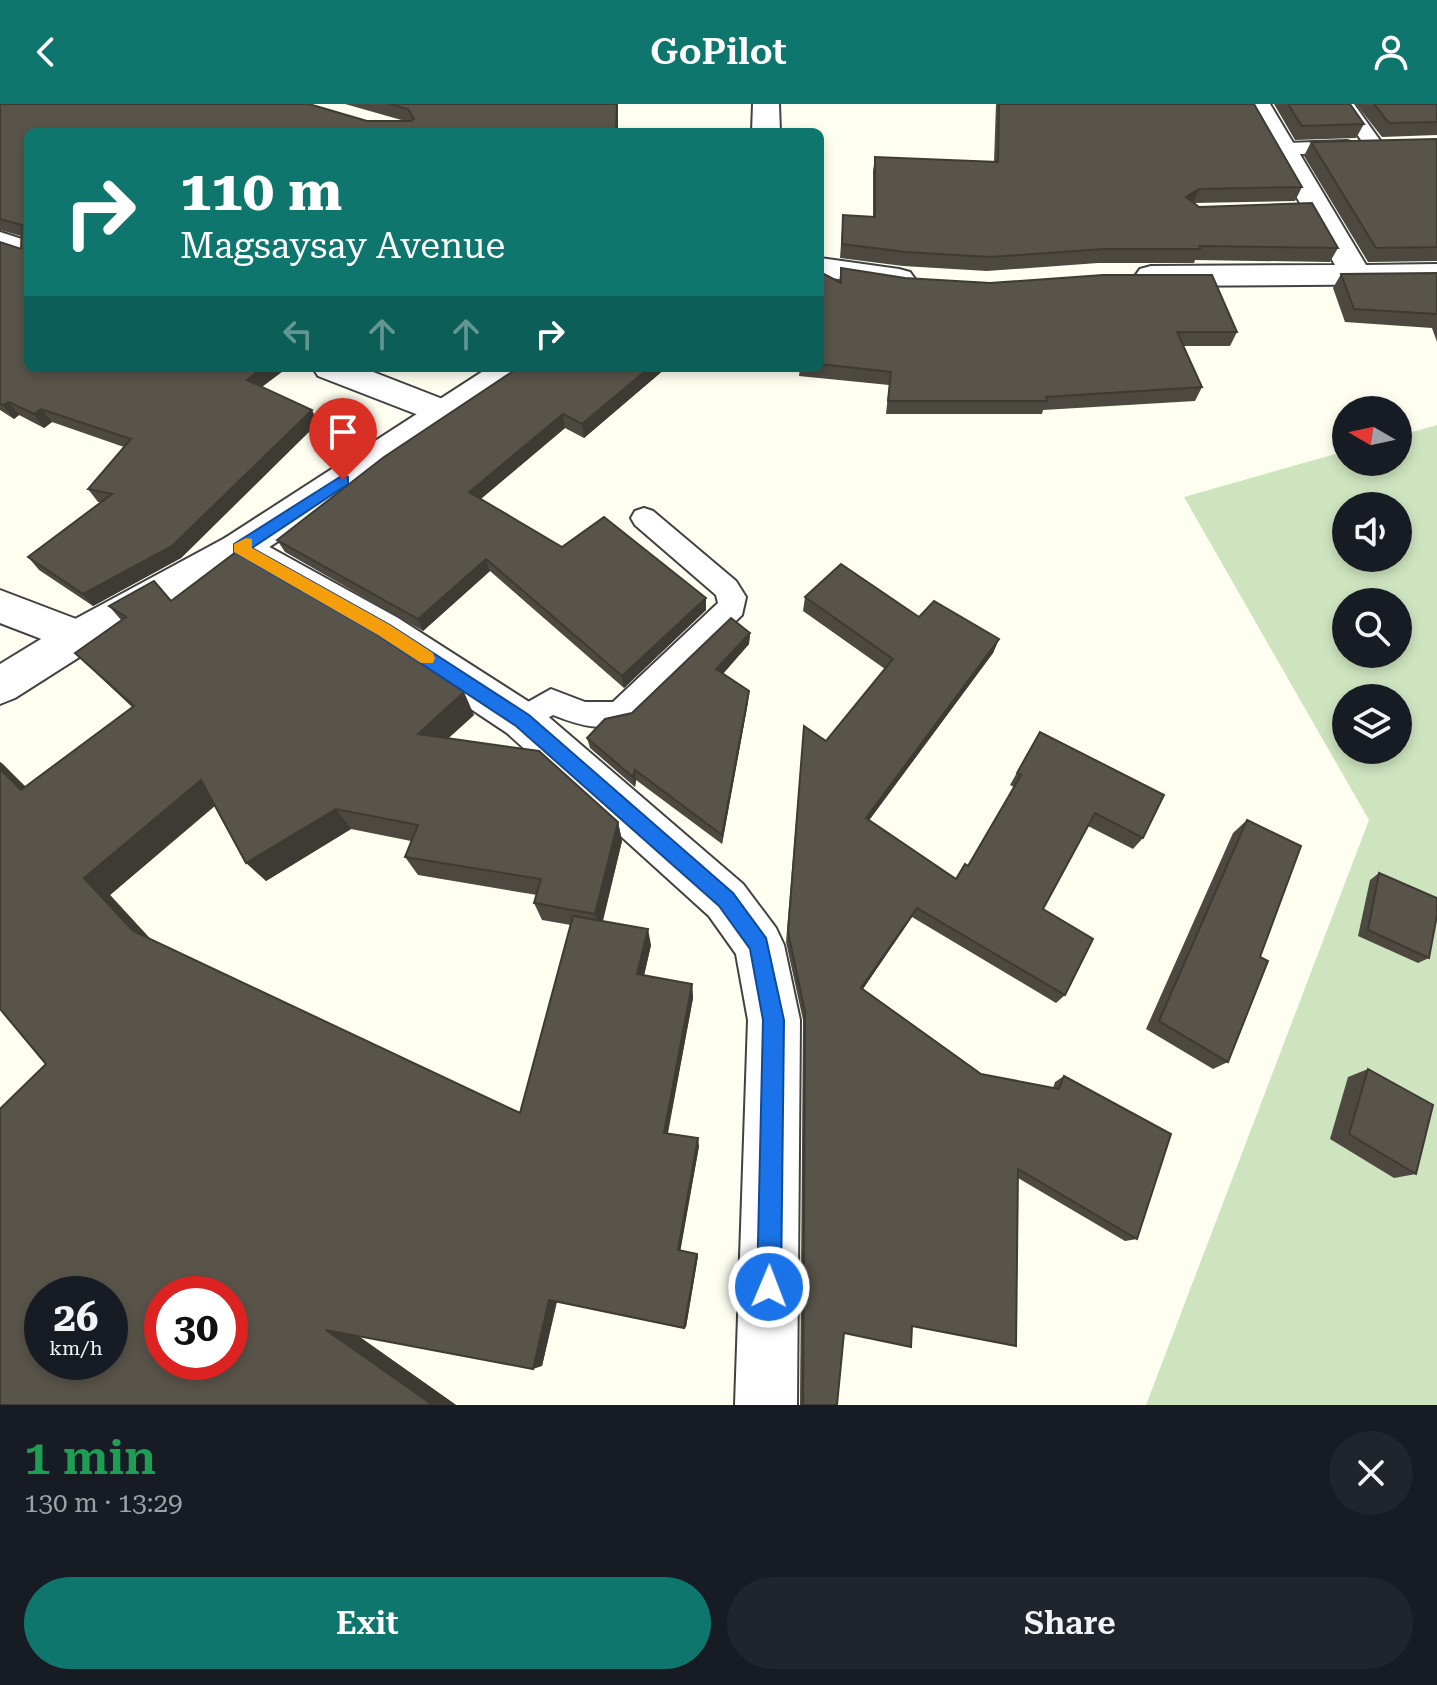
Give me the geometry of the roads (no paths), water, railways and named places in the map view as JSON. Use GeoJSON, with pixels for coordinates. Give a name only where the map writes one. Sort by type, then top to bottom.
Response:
{"type":"FeatureCollection","features":[{"type":"Feature","properties":{"kind":"street"},"geometry":{"type":"LineString","coordinates":[[766,104],[766,128]]}},
{"type":"Feature","properties":{"kind":"street"},"geometry":{"type":"LineString","coordinates":[[1257,104],[1356,274]]}},
{"type":"Feature","properties":{"kind":"street"},"geometry":{"type":"LineString","coordinates":[[0,241],[24,250]]}},
{"type":"Feature","properties":{"kind":"street"},"geometry":{"type":"LineString","coordinates":[[824,268],[931,281]]}},
{"type":"Feature","properties":{"kind":"street"},"geometry":{"type":"LineString","coordinates":[[1128,276],[1437,274]]}},
{"type":"Feature","properties":{"kind":"street"},"geometry":{"type":"LineString","coordinates":[[340,372],[446,413]]}},
{"type":"Feature","properties":{"kind":"street"},"geometry":{"type":"LineString","coordinates":[[0,686],[78,637],[239,548],[506,372]]}},
{"type":"Feature","properties":{"kind":"street"},"geometry":{"type":"LineString","coordinates":[[239,548],[384,630],[522,720],[726,900],[759,945],[774,1020],[766,1405]]}},
{"type":"Feature","properties":{"kind":"street"},"geometry":{"type":"LineString","coordinates":[[0,606],[78,637]]}},
{"type":"Feature","properties":{"kind":"lane"},"geometry":{"type":"LineString","coordinates":[[1285,149],[1383,146],[1345,104]]}},
{"type":"Feature","properties":{"kind":"lane"},"geometry":{"type":"LineString","coordinates":[[1288,210],[1319,209]]}},
{"type":"Feature","properties":{"kind":"lane"},"geometry":{"type":"LineString","coordinates":[[522,720],[551,701],[574,712],[600,718],[621,713],[732,607],[732,597],[726,588],[644,518]]}}]}
